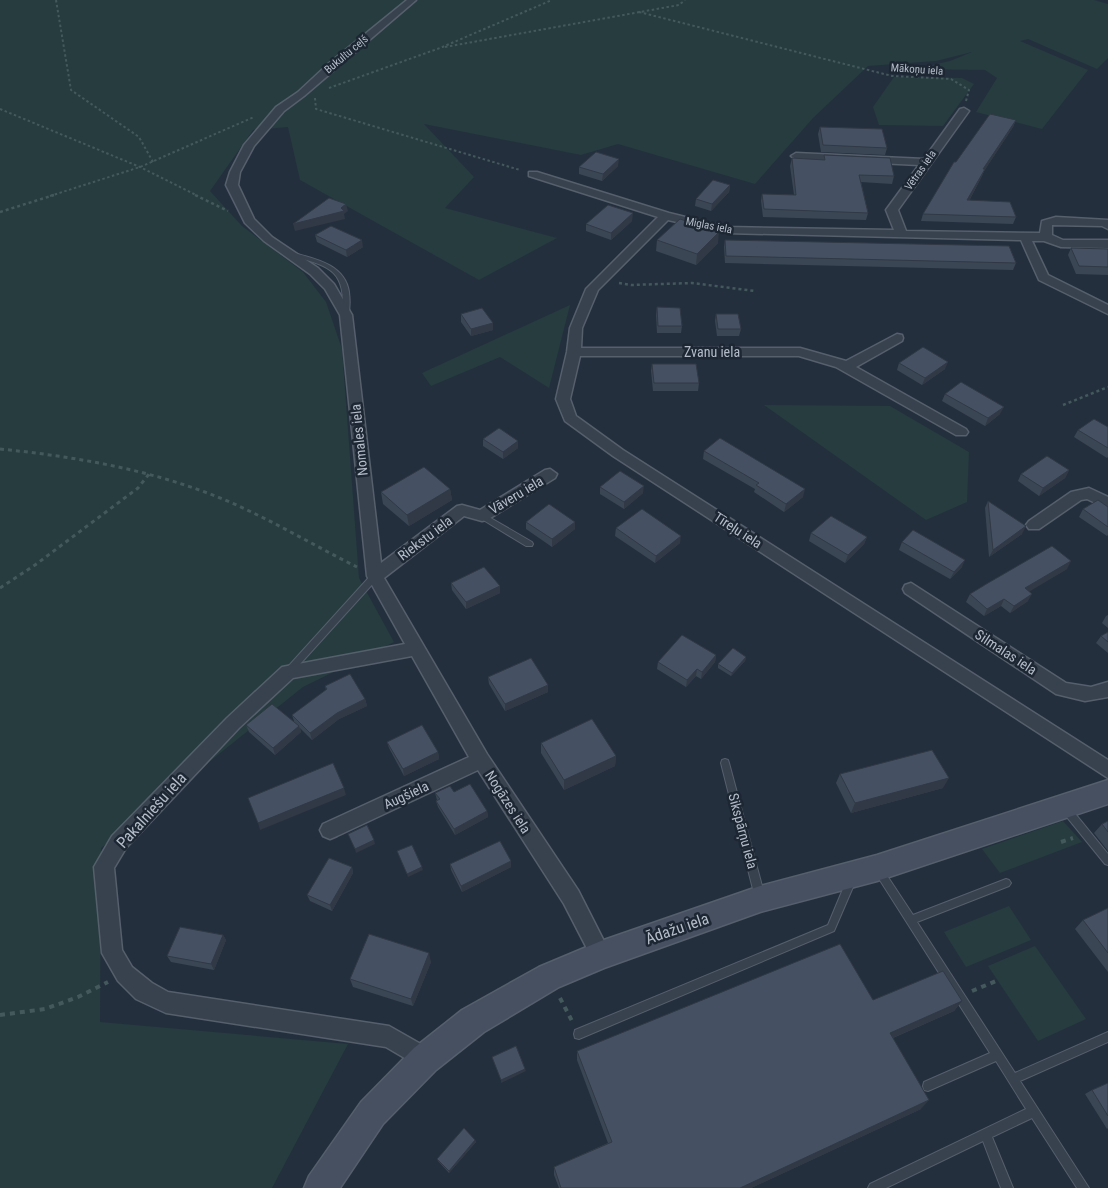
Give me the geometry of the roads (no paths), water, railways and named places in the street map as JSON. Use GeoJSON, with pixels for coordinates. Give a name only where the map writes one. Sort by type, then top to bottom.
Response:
{"type":"FeatureCollection","features":[{"type":"Feature","properties":{"kind":"street","name":"Bukultu ceļš"},"geometry":{"type":"LineString","coordinates":[[280,109],[302,94],[330,67],[412,0]]}},
{"type":"Feature","properties":{"kind":"street"},"geometry":{"type":"LineString","coordinates":[[261,232],[245,214],[232,185],[235,172],[249,146],[280,109]]}},
{"type":"Feature","properties":{"kind":"street","name":"Vētras iela"},"geometry":{"type":"LineString","coordinates":[[901,233],[892,210],[964,111]]}},
{"type":"Feature","properties":{"kind":"street"},"geometry":{"type":"LineString","coordinates":[[796,156],[926,162]]}},
{"type":"Feature","properties":{"kind":"street","name":"Miglas iela"},"geometry":{"type":"LineString","coordinates":[[533,174],[666,216],[726,230],[1025,236]]}},
{"type":"Feature","properties":{"kind":"street","name":"Tīreļu iela"},"geometry":{"type":"LineString","coordinates":[[666,216],[592,289],[576,328],[574,352],[563,399],[570,418],[589,434],[1108,770]]}},
{"type":"Feature","properties":{"kind":"street"},"geometry":{"type":"LineString","coordinates":[[1046,237],[1046,223],[1056,220],[1106,223],[1108,226]]}},
{"type":"Feature","properties":{"kind":"street","name":"Nomales iela"},"geometry":{"type":"LineString","coordinates":[[261,232],[292,254],[330,287],[346,315],[375,576],[415,649]]}},
{"type":"Feature","properties":{"kind":"street"},"geometry":{"type":"LineString","coordinates":[[1108,244],[1061,244],[1046,237],[1025,236],[1043,277],[1108,310]]}},
{"type":"Feature","properties":{"kind":"street"},"geometry":{"type":"LineString","coordinates":[[846,367],[897,338]]}},
{"type":"Feature","properties":{"kind":"street","name":"Zvanu iela"},"geometry":{"type":"LineString","coordinates":[[574,352],[800,352],[846,367],[961,432]]}},
{"type":"Feature","properties":{"kind":"street","name":"Vāveru iela"},"geometry":{"type":"LineString","coordinates":[[482,516],[550,474]]}},
{"type":"Feature","properties":{"kind":"street"},"geometry":{"type":"LineString","coordinates":[[1034,525],[1076,496],[1089,493],[1108,504]]}},
{"type":"Feature","properties":{"kind":"street","name":"Riekstu iela"},"geometry":{"type":"LineString","coordinates":[[375,576],[462,510],[482,516]]}},
{"type":"Feature","properties":{"kind":"street","name":"Silmalas iela"},"geometry":{"type":"LineString","coordinates":[[911,589],[1062,689],[1083,694],[1102,693],[1108,689]]}},
{"type":"Feature","properties":{"kind":"street"},"geometry":{"type":"LineString","coordinates":[[288,672],[415,649]]}},
{"type":"Feature","properties":{"kind":"street","name":"Nogāzes iela"},"geometry":{"type":"LineString","coordinates":[[415,649],[481,760],[571,897],[601,955]]}},
{"type":"Feature","properties":{"kind":"street","name":"Pakalniešu iela"},"geometry":{"type":"LineString","coordinates":[[288,672],[233,723],[158,801],[120,842],[104,867],[112,952],[125,974],[144,991],[166,1002],[389,1037],[425,1059]]}},
{"type":"Feature","properties":{"kind":"street","name":"Augšiela"},"geometry":{"type":"LineString","coordinates":[[330,830],[481,760]]}},
{"type":"Feature","properties":{"kind":"street","name":"Ādažu iela"},"geometry":{"type":"LineString","coordinates":[[321,1188],[372,1113],[425,1059],[473,1021],[549,977],[601,955],[760,899],[865,871],[1108,792]]}},
{"type":"Feature","properties":{"kind":"lane","name":"Riekstu iela"},"geometry":{"type":"LineString","coordinates":[[482,516],[529,544]]}},
{"type":"Feature","properties":{"kind":"lane"},"geometry":{"type":"LineString","coordinates":[[288,672],[375,576]]}},
{"type":"Feature","properties":{"kind":"lane","name":"Sikspārņu iela"},"geometry":{"type":"LineString","coordinates":[[725,764],[760,899]]}},
{"type":"Feature","properties":{"kind":"lane"},"geometry":{"type":"LineString","coordinates":[[1064,807],[1108,861]]}},
{"type":"Feature","properties":{"kind":"lane"},"geometry":{"type":"LineString","coordinates":[[579,1034],[831,928],[865,871],[911,920],[1083,1188]]}},
{"type":"Feature","properties":{"kind":"lane"},"geometry":{"type":"LineString","coordinates":[[911,920],[1006,883]]}},
{"type":"Feature","properties":{"kind":"lane"},"geometry":{"type":"LineString","coordinates":[[1013,1079],[1108,1036]]}},
{"type":"Feature","properties":{"kind":"lane"},"geometry":{"type":"LineString","coordinates":[[928,1086],[998,1055]]}},
{"type":"Feature","properties":{"kind":"lane"},"geometry":{"type":"LineString","coordinates":[[874,1188],[1034,1111]]}},
{"type":"Feature","properties":{"kind":"lane"},"geometry":{"type":"LineString","coordinates":[[986,1134],[1007,1188]]}}]}
